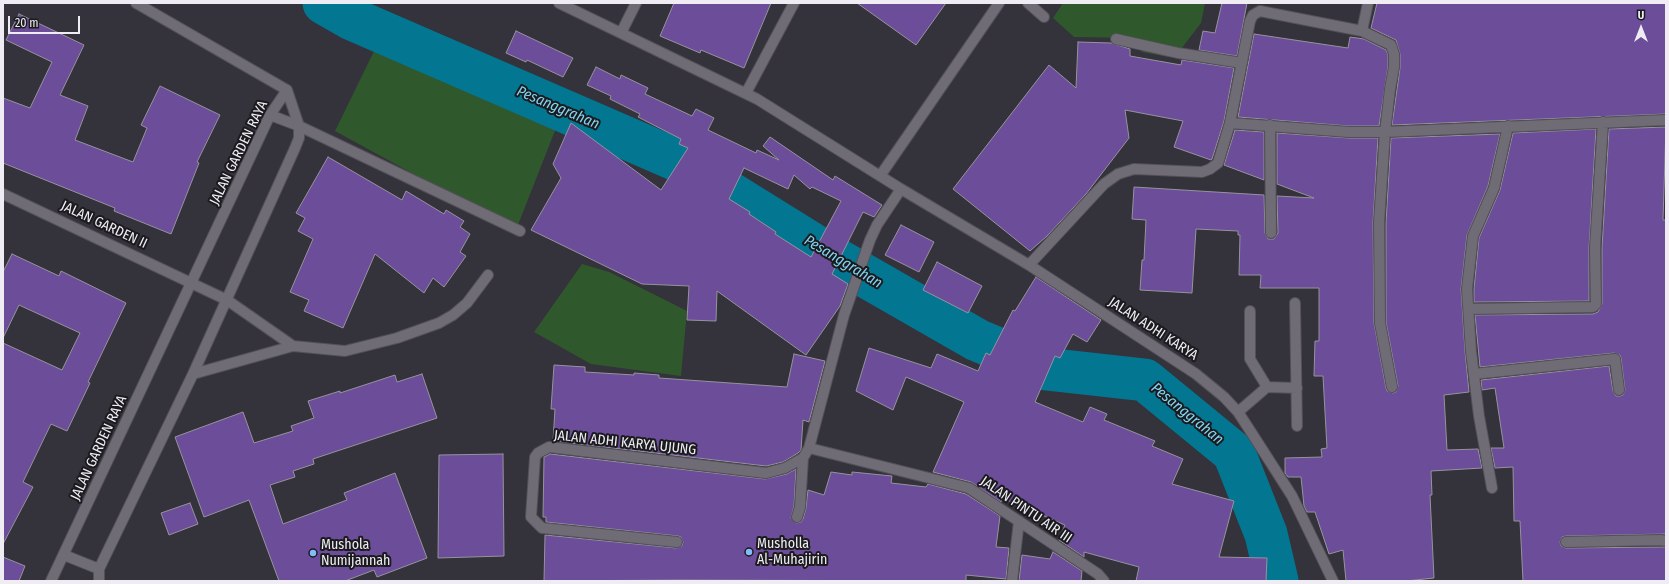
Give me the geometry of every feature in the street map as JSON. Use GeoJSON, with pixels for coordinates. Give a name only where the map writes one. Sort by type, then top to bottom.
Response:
{"type":"FeatureCollection","features":[{"type":"Feature","properties":{"kind":"street"},"geometry":{"type":"LineString","coordinates":[[136,3],[287,90]]}},
{"type":"Feature","properties":{"kind":"street","name":"JALAN ADHI KARYA"},"geometry":{"type":"LineString","coordinates":[[559,3],[746,93],[901,189],[1029,265],[1196,374],[1224,397],[1238,412],[1292,496],[1333,581]]}},
{"type":"Feature","properties":{"kind":"street"},"geometry":{"type":"LineString","coordinates":[[621,32],[636,3]]}},
{"type":"Feature","properties":{"kind":"street"},"geometry":{"type":"LineString","coordinates":[[746,93],[794,3]]}},
{"type":"Feature","properties":{"kind":"street"},"geometry":{"type":"LineString","coordinates":[[880,176],[999,3]]}},
{"type":"Feature","properties":{"kind":"street"},"geometry":{"type":"LineString","coordinates":[[1028,3],[1044,17]]}},
{"type":"Feature","properties":{"kind":"street"},"geometry":{"type":"LineString","coordinates":[[1362,31],[1368,3]]}},
{"type":"Feature","properties":{"kind":"street"},"geometry":{"type":"LineString","coordinates":[[1029,265],[1104,184],[1118,174],[1134,169],[1202,172],[1210,169],[1218,163],[1230,123],[1250,20],[1253,14],[1262,7],[1362,31],[1384,41],[1391,45],[1394,49],[1394,67],[1385,132],[1379,223],[1380,323],[1392,387]]}},
{"type":"Feature","properties":{"kind":"street"},"geometry":{"type":"LineString","coordinates":[[1116,39],[1178,53],[1242,63]]}},
{"type":"Feature","properties":{"kind":"street","name":"JALAN GARDEN RAYA"},"geometry":{"type":"LineString","coordinates":[[51,581],[270,115],[287,90]]}},
{"type":"Feature","properties":{"kind":"street","name":"JALAN GARDEN RAYA"},"geometry":{"type":"LineString","coordinates":[[99,581],[99,569],[194,374],[299,138],[299,126],[287,90]]}},
{"type":"Feature","properties":{"kind":"street"},"geometry":{"type":"LineString","coordinates":[[270,115],[299,126],[520,230]]}},
{"type":"Feature","properties":{"kind":"street"},"geometry":{"type":"LineString","coordinates":[[1230,123],[1349,132],[1385,132],[1666,120]]}},
{"type":"Feature","properties":{"kind":"street"},"geometry":{"type":"LineString","coordinates":[[1469,309],[1593,308],[1596,304],[1595,248],[1603,122]]}},
{"type":"Feature","properties":{"kind":"street"},"geometry":{"type":"LineString","coordinates":[[1270,125],[1271,232]]}},
{"type":"Feature","properties":{"kind":"street"},"geometry":{"type":"LineString","coordinates":[[1492,488],[1479,416],[1471,351],[1467,289],[1474,236],[1494,188],[1508,126]]}},
{"type":"Feature","properties":{"kind":"street","name":"JALAN ADHI KARYA UJUNG"},"geometry":{"type":"LineString","coordinates":[[797,517],[800,508],[803,458],[809,448],[844,315],[877,225],[901,189]]}},
{"type":"Feature","properties":{"kind":"street","name":"JALAN GARDEN II"},"geometry":{"type":"LineString","coordinates":[[3,194],[192,283]]}},
{"type":"Feature","properties":{"kind":"street"},"geometry":{"type":"LineString","coordinates":[[194,374],[293,346],[345,351],[397,338],[439,323],[453,315],[468,303],[488,275]]}},
{"type":"Feature","properties":{"kind":"street"},"geometry":{"type":"LineString","coordinates":[[192,283],[227,300],[293,346]]}},
{"type":"Feature","properties":{"kind":"street"},"geometry":{"type":"LineString","coordinates":[[1295,303],[1297,426]]}},
{"type":"Feature","properties":{"kind":"street"},"geometry":{"type":"LineString","coordinates":[[1250,311],[1250,359],[1267,387]]}},
{"type":"Feature","properties":{"kind":"street"},"geometry":{"type":"LineString","coordinates":[[1474,374],[1615,359],[1620,390]]}},
{"type":"Feature","properties":{"kind":"street"},"geometry":{"type":"LineString","coordinates":[[1238,412],[1267,387],[1297,388]]}},
{"type":"Feature","properties":{"kind":"street","name":"JALAN ADHI KARYA UJUNG"},"geometry":{"type":"LineString","coordinates":[[677,542],[542,528],[531,518],[535,457],[538,453],[549,447],[766,473],[785,468],[803,458]]}},
{"type":"Feature","properties":{"kind":"street","name":"JALAN PINTU AIR III"},"geometry":{"type":"LineString","coordinates":[[809,448],[969,488],[1098,574],[1104,581]]}},
{"type":"Feature","properties":{"kind":"street"},"geometry":{"type":"LineString","coordinates":[[1012,581],[1019,521]]}},
{"type":"Feature","properties":{"kind":"street"},"geometry":{"type":"LineString","coordinates":[[1566,542],[1666,541]]}},
{"type":"Feature","properties":{"kind":"street"},"geometry":{"type":"LineString","coordinates":[[64,555],[99,569]]}},
{"type":"Feature","properties":{"kind":"green space"},"geometry":{"type":"Polygon","coordinates":[[[1063,3],[1205,3],[1201,23],[1174,58],[1142,52],[1132,38],[1074,37],[1053,18],[1063,3]]]}},
{"type":"Feature","properties":{"kind":"green space"},"geometry":{"type":"Polygon","coordinates":[[[377,45],[558,123],[516,230],[335,131],[377,45]]]}},
{"type":"Feature","properties":{"kind":"green space"},"geometry":{"type":"Polygon","coordinates":[[[582,264],[609,272],[687,311],[681,376],[591,364],[534,332],[582,264]]]}},
{"type":"Feature","properties":{"kind":"building"},"geometry":{"type":"Polygon","coordinates":[[[674,3],[771,3],[744,68],[701,50],[700,53],[660,36],[674,3]]]}},
{"type":"Feature","properties":{"kind":"building"},"geometry":{"type":"Polygon","coordinates":[[[857,3],[946,3],[916,45],[857,3]]]}},
{"type":"Feature","properties":{"kind":"building"},"geometry":{"type":"Polygon","coordinates":[[[1222,3],[1247,3],[1237,56],[1199,50],[1203,31],[1215,33],[1222,3]]]}},
{"type":"Feature","properties":{"kind":"building"},"geometry":{"type":"Polygon","coordinates":[[[1377,3],[1666,3],[1666,114],[1392,125],[1400,68],[1400,54],[1396,40],[1371,28],[1377,3]]]}},
{"type":"Feature","properties":{"kind":"building"},"geometry":{"type":"Polygon","coordinates":[[[19,14],[84,45],[60,95],[88,106],[75,140],[133,162],[147,128],[141,125],[160,86],[220,115],[197,162],[199,163],[171,234],[114,211],[115,208],[3,163],[3,98],[30,108],[52,62],[6,40],[19,14]]]}},
{"type":"Feature","properties":{"kind":"building"},"geometry":{"type":"Polygon","coordinates":[[[516,31],[573,58],[563,77],[527,60],[526,62],[506,53],[516,31]]]}},
{"type":"Feature","properties":{"kind":"building"},"geometry":{"type":"Polygon","coordinates":[[[1254,34],[1348,48],[1350,37],[1364,39],[1386,50],[1388,55],[1388,66],[1379,126],[1349,126],[1238,117],[1254,34]]]}},
{"type":"Feature","properties":{"kind":"building"},"geometry":{"type":"Polygon","coordinates":[[[1078,42],[1111,43],[1130,49],[1130,56],[1181,65],[1182,60],[1234,68],[1224,121],[1211,160],[1174,147],[1183,121],[1125,110],[1129,138],[1086,194],[1047,236],[1030,251],[953,189],[1049,65],[1076,88],[1078,42]]]}},
{"type":"Feature","properties":{"kind":"building"},"geometry":{"type":"Polygon","coordinates":[[[596,67],[620,79],[621,75],[648,88],[645,94],[692,116],[696,109],[714,118],[708,130],[756,153],[757,150],[779,160],[763,146],[770,137],[833,180],[835,176],[882,205],[874,217],[863,212],[832,274],[848,284],[840,306],[806,355],[717,291],[716,321],[687,320],[689,286],[642,284],[531,230],[561,178],[553,164],[571,123],[661,190],[688,148],[679,144],[681,139],[638,117],[640,114],[610,99],[611,96],[587,85],[596,67]],[[744,168],[729,199],[750,212],[749,214],[776,232],[775,234],[811,257],[841,201],[812,187],[810,189],[794,175],[788,189],[744,168]]]}},
{"type":"Feature","properties":{"kind":"building"},"geometry":{"type":"Polygon","coordinates":[[[1666,127],[1663,220],[1666,220],[1666,534],[1566,536],[1562,537],[1560,542],[1561,546],[1566,548],[1666,547],[1666,581],[1523,581],[1520,521],[1514,521],[1513,467],[1495,468],[1491,448],[1504,448],[1495,388],[1482,390],[1481,380],[1609,366],[1613,391],[1616,396],[1620,396],[1623,395],[1625,390],[1621,358],[1620,355],[1614,353],[1480,367],[1475,315],[1593,314],[1598,312],[1602,304],[1602,248],[1609,129],[1666,127]]]}},
{"type":"Feature","properties":{"kind":"building"},"geometry":{"type":"Polygon","coordinates":[[[1596,129],[1589,248],[1589,301],[1474,302],[1479,238],[1500,190],[1513,133],[1596,129]]]}},
{"type":"Feature","properties":{"kind":"building"},"geometry":{"type":"Polygon","coordinates":[[[1235,130],[1264,132],[1264,180],[1224,165],[1235,130]]]}},
{"type":"Feature","properties":{"kind":"building"},"geometry":{"type":"Polygon","coordinates":[[[1277,133],[1349,138],[1378,138],[1373,223],[1374,323],[1386,388],[1387,391],[1393,393],[1396,392],[1398,386],[1386,322],[1386,223],[1391,138],[1500,134],[1488,186],[1467,235],[1461,289],[1469,392],[1444,395],[1447,450],[1478,449],[1482,468],[1431,471],[1432,495],[1430,495],[1434,578],[1406,581],[1346,581],[1343,550],[1329,554],[1315,512],[1307,512],[1304,506],[1301,477],[1288,477],[1285,473],[1285,458],[1322,457],[1321,449],[1327,448],[1323,376],[1314,376],[1315,341],[1319,341],[1319,288],[1260,288],[1261,275],[1239,275],[1240,235],[1238,235],[1238,231],[1196,229],[1192,293],[1140,290],[1142,260],[1144,260],[1146,220],[1132,219],[1134,187],[1264,195],[1265,233],[1268,239],[1274,239],[1278,233],[1277,196],[1314,198],[1277,184],[1277,133]]]}},
{"type":"Feature","properties":{"kind":"building"},"geometry":{"type":"Polygon","coordinates":[[[328,157],[402,200],[406,191],[444,214],[446,210],[464,221],[460,227],[470,234],[460,252],[466,256],[444,287],[433,278],[424,293],[375,254],[343,328],[304,311],[309,300],[290,292],[313,239],[298,231],[305,218],[296,213],[328,157]]]}},
{"type":"Feature","properties":{"kind":"building"},"geometry":{"type":"Polygon","coordinates":[[[901,225],[934,242],[919,272],[885,255],[901,225]]]}},
{"type":"Feature","properties":{"kind":"building"},"geometry":{"type":"Polygon","coordinates":[[[12,254],[59,276],[61,271],[126,303],[88,382],[90,383],[67,431],[51,424],[23,482],[33,487],[3,544],[3,343],[62,370],[80,333],[19,305],[3,338],[3,272],[12,254]]]}},
{"type":"Feature","properties":{"kind":"building"},"geometry":{"type":"Polygon","coordinates":[[[937,262],[982,286],[968,313],[923,290],[937,262]]]}},
{"type":"Feature","properties":{"kind":"building"},"geometry":{"type":"Polygon","coordinates":[[[1036,277],[1101,320],[1087,342],[1073,334],[1060,358],[1055,356],[1035,402],[1083,422],[1090,407],[1107,414],[1104,420],[1155,441],[1152,446],[1183,459],[1172,484],[1234,501],[1219,557],[1267,558],[1266,581],[1136,581],[1139,567],[1084,552],[1084,557],[1059,540],[1065,525],[1002,498],[1001,502],[971,482],[933,472],[964,402],[906,377],[893,410],[856,391],[869,348],[931,368],[937,354],[978,371],[986,353],[990,355],[1013,310],[1015,311],[1036,277]]]}},
{"type":"Feature","properties":{"kind":"building"},"geometry":{"type":"Polygon","coordinates":[[[794,354],[825,361],[809,422],[803,420],[801,450],[783,462],[766,466],[553,441],[555,409],[551,409],[554,365],[585,367],[585,372],[634,375],[634,373],[659,375],[659,378],[787,387],[794,354]]]}},
{"type":"Feature","properties":{"kind":"building"},"geometry":{"type":"Polygon","coordinates":[[[422,374],[437,418],[313,459],[314,464],[293,471],[295,477],[270,485],[283,524],[347,500],[344,493],[395,473],[427,558],[377,577],[374,570],[345,581],[279,581],[249,500],[204,517],[175,437],[243,412],[254,443],[293,431],[291,426],[314,418],[308,401],[340,391],[340,393],[395,375],[397,382],[422,374]]]}},
{"type":"Feature","properties":{"kind":"building"},"geometry":{"type":"Polygon","coordinates":[[[503,454],[504,556],[438,558],[439,455],[503,454]]]}},
{"type":"Feature","properties":{"kind":"building"},"geometry":{"type":"Polygon","coordinates":[[[550,454],[765,479],[787,474],[796,469],[794,506],[791,518],[796,523],[801,522],[803,519],[808,490],[824,495],[831,472],[852,475],[852,472],[892,476],[891,483],[926,487],[928,484],[966,494],[1000,516],[996,547],[1009,548],[1006,579],[966,575],[966,581],[544,581],[545,535],[676,548],[682,546],[683,542],[681,537],[678,536],[546,522],[546,517],[543,517],[544,457],[550,454]]]}},
{"type":"Feature","properties":{"kind":"building"},"geometry":{"type":"Polygon","coordinates":[[[190,503],[198,524],[169,535],[161,513],[190,503]]]}},
{"type":"Feature","properties":{"kind":"building"},"geometry":{"type":"Polygon","coordinates":[[[1053,552],[1082,571],[1081,581],[1019,581],[1022,555],[1050,559],[1053,552]]]}},
{"type":"Feature","properties":{"kind":"building"},"geometry":{"type":"Polygon","coordinates":[[[3,557],[25,566],[19,581],[3,581],[3,557]]]}},
{"type":"Feature","properties":{"kind":"waterway","name":"Pesanggrahan"},"geometry":{"type":"LineString","coordinates":[[324,3],[352,19],[677,160],[841,262],[977,340],[1046,369],[1145,380],[1234,453],[1266,534],[1277,581]]}},
{"type":"Feature","properties":{"kind":"place","name":"Musholla Al-Muhajirin"},"geometry":{"type":"Point","coordinates":[749,552]}},
{"type":"Feature","properties":{"kind":"place","name":"Mushola Numijannah"},"geometry":{"type":"Point","coordinates":[313,553]}}]}
